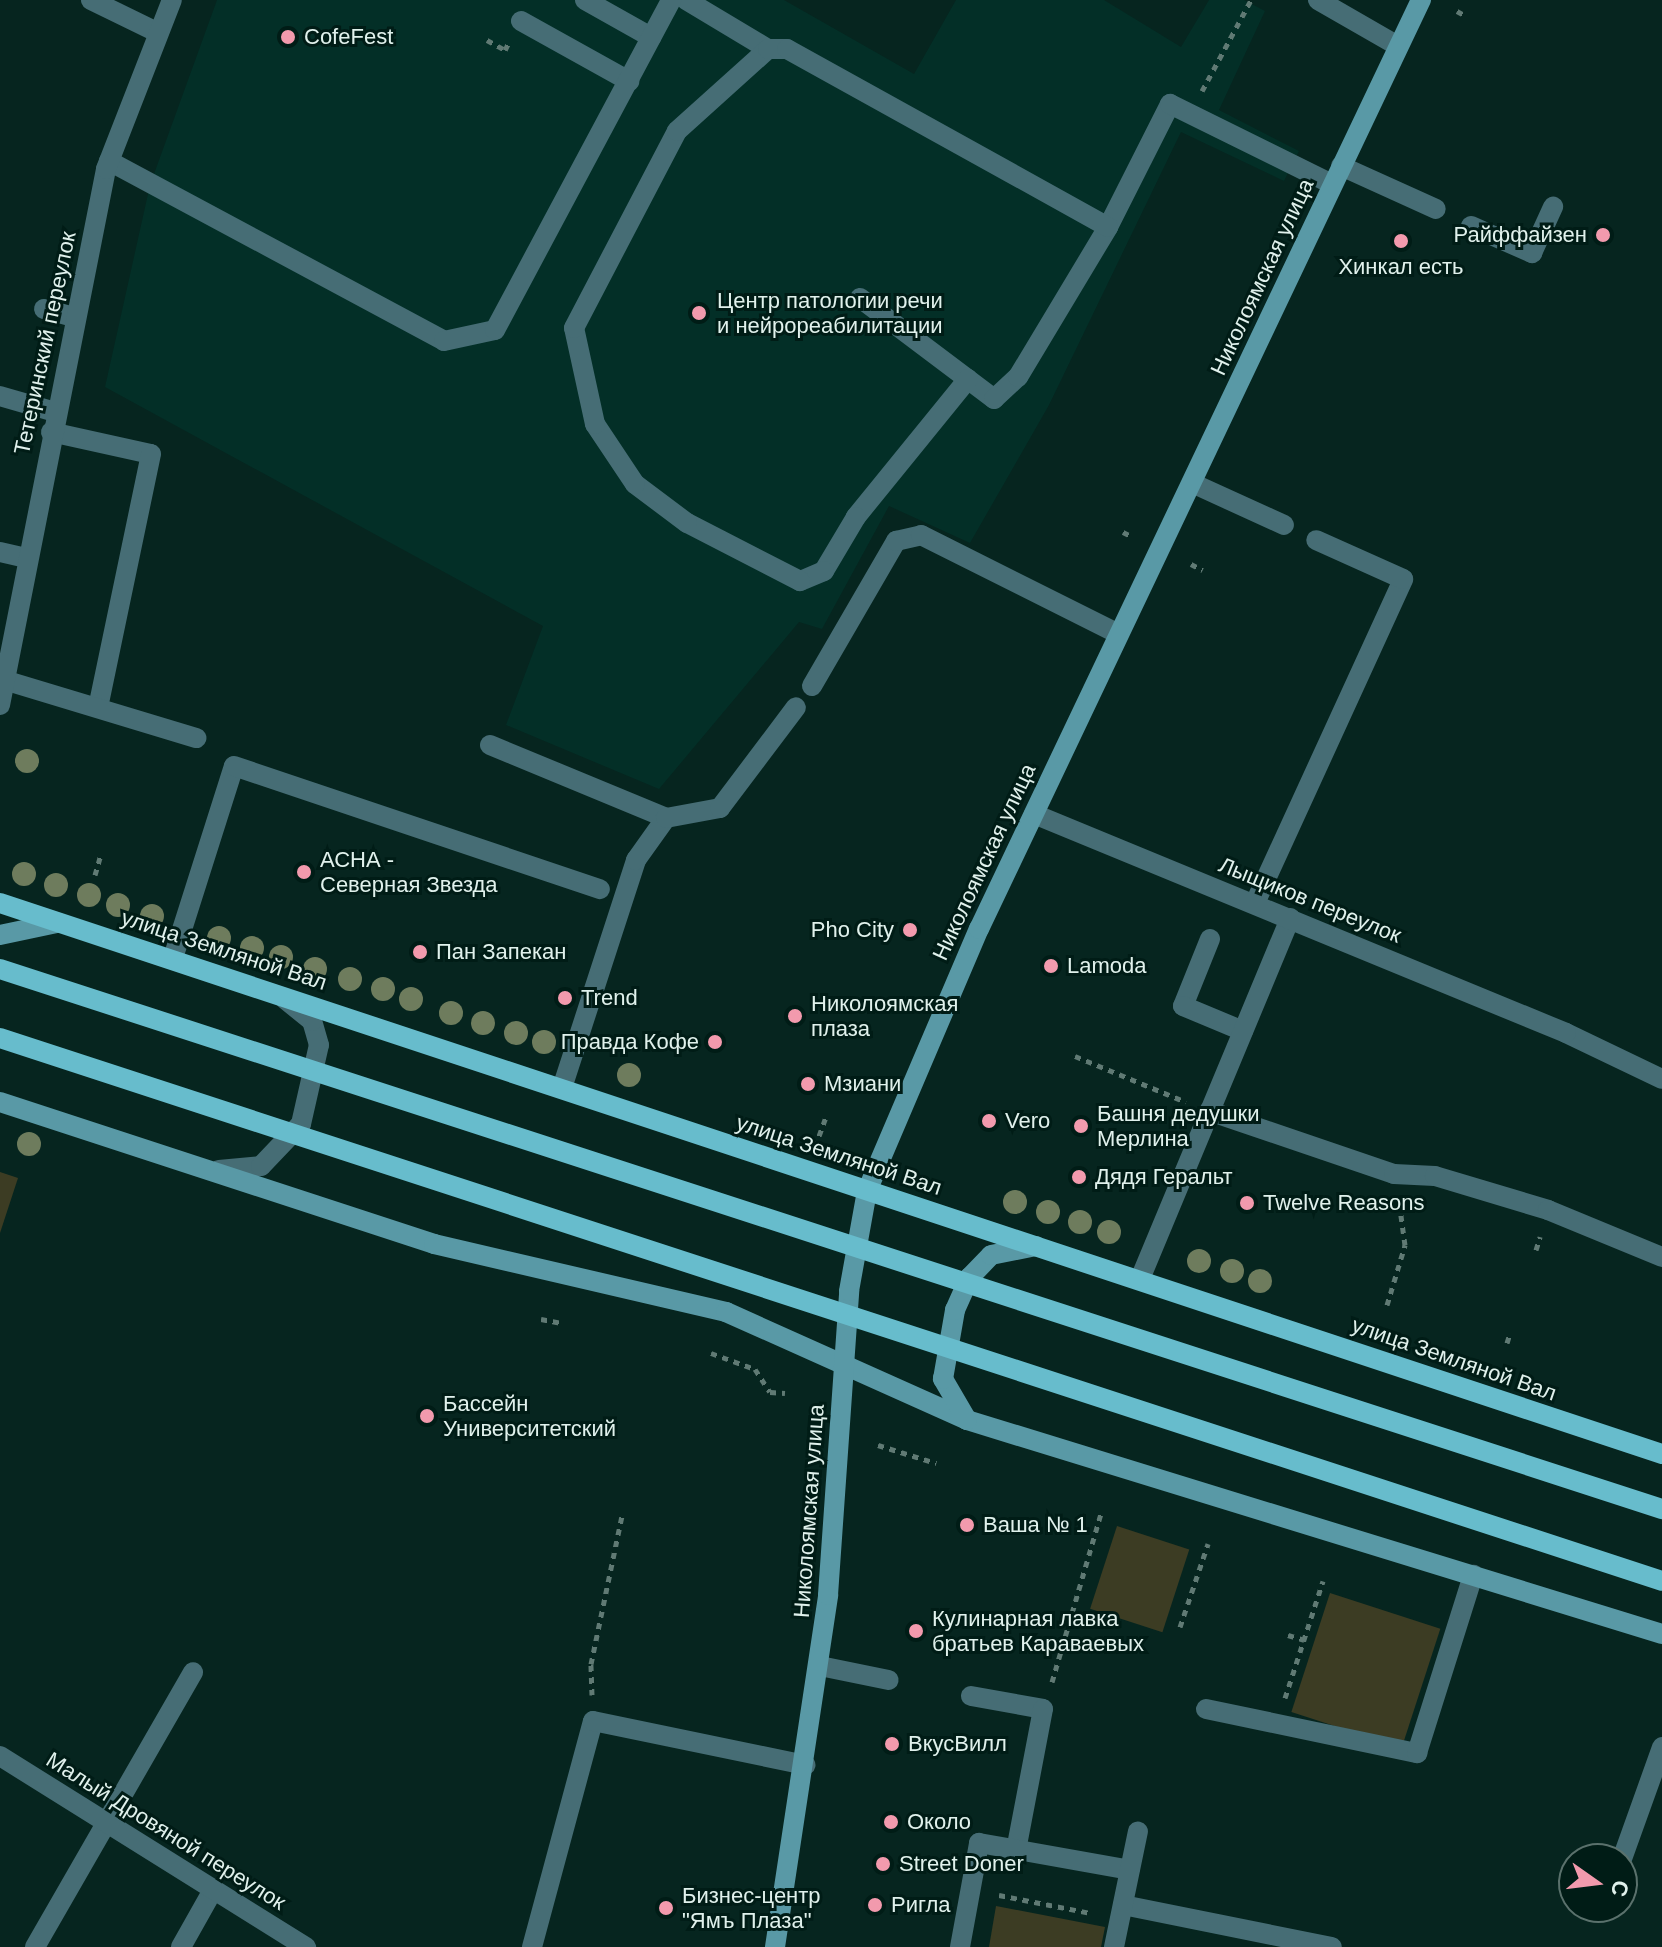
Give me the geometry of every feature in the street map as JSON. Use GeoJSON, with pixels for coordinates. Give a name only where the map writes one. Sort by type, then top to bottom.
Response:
{"type":"FeatureCollection","features":[{"type":"Feature","properties":{"kind":"main road","name":"Николоямская улица"},"geometry":{"type":"LineString","coordinates":[[775,1947],[820,1666],[843,1364],[867,1191],[1034,814],[1421,0]]}},
{"type":"Feature","properties":{"kind":"main road","name":"улица Земляной Вал"},"geometry":{"type":"LineString","coordinates":[[0,903],[1662,1454]]}},
{"type":"Feature","properties":{"kind":"main road"},"geometry":{"type":"LineString","coordinates":[[0,935],[27,924],[65,923]]}},
{"type":"Feature","properties":{"kind":"main road"},"geometry":{"type":"LineString","coordinates":[[0,969],[1662,1509]]}},
{"type":"Feature","properties":{"kind":"main road"},"geometry":{"type":"LineString","coordinates":[[0,1038],[1662,1581]]}},
{"type":"Feature","properties":{"kind":"main road"},"geometry":{"type":"LineString","coordinates":[[0,1094],[9,1105],[434,1244],[726,1312],[967,1420],[1662,1634]]}},
{"type":"Feature","properties":{"kind":"main road"},"geometry":{"type":"LineString","coordinates":[[967,1420],[943,1379],[955,1310],[970,1277],[991,1255],[1036,1246]]}},
{"type":"Feature","properties":{"kind":"street"},"geometry":{"type":"LineString","coordinates":[[91,0],[157,32]]}},
{"type":"Feature","properties":{"kind":"street","name":"Тетеринский переулок"},"geometry":{"type":"LineString","coordinates":[[0,705],[73,317],[109,161],[172,0]]}},
{"type":"Feature","properties":{"kind":"street"},"geometry":{"type":"LineString","coordinates":[[585,0],[651,37]]}},
{"type":"Feature","properties":{"kind":"street"},"geometry":{"type":"LineString","coordinates":[[109,161],[444,341],[495,330],[671,0]]}},
{"type":"Feature","properties":{"kind":"street"},"geometry":{"type":"LineString","coordinates":[[686,0],[768,49],[787,49],[1108,227]]}},
{"type":"Feature","properties":{"kind":"street"},"geometry":{"type":"LineString","coordinates":[[1318,0],[1398,46]]}},
{"type":"Feature","properties":{"kind":"street"},"geometry":{"type":"LineString","coordinates":[[521,21],[629,81]]}},
{"type":"Feature","properties":{"kind":"street"},"geometry":{"type":"LineString","coordinates":[[768,49],[677,131],[574,328],[595,424],[635,484],[687,523],[800,581],[824,571],[856,517],[968,379]]}},
{"type":"Feature","properties":{"kind":"street"},"geometry":{"type":"LineString","coordinates":[[860,298],[994,399],[1018,377],[1108,227],[1170,104],[1337,175],[1436,209]]}},
{"type":"Feature","properties":{"kind":"street"},"geometry":{"type":"LineString","coordinates":[[1471,226],[1532,253],[1553,207]]}},
{"type":"Feature","properties":{"kind":"street"},"geometry":{"type":"LineString","coordinates":[[44,309],[73,317]]}},
{"type":"Feature","properties":{"kind":"street"},"geometry":{"type":"LineString","coordinates":[[0,396],[53,422],[151,454],[98,708]]}},
{"type":"Feature","properties":{"kind":"street"},"geometry":{"type":"LineString","coordinates":[[1192,483],[1284,525]]}},
{"type":"Feature","properties":{"kind":"street"},"geometry":{"type":"LineString","coordinates":[[812,686],[896,541],[921,535],[1119,634]]}},
{"type":"Feature","properties":{"kind":"street"},"geometry":{"type":"LineString","coordinates":[[1255,903],[1403,579],[1316,540]]}},
{"type":"Feature","properties":{"kind":"street"},"geometry":{"type":"LineString","coordinates":[[0,552],[27,558]]}},
{"type":"Feature","properties":{"kind":"street"},"geometry":{"type":"LineString","coordinates":[[4,680],[196,738]]}},
{"type":"Feature","properties":{"kind":"street"},"geometry":{"type":"LineString","coordinates":[[490,745],[666,818],[720,808],[796,707]]}},
{"type":"Feature","properties":{"kind":"street"},"geometry":{"type":"LineString","coordinates":[[173,958],[234,766],[600,889]]}},
{"type":"Feature","properties":{"kind":"street","name":"Лыщиков переулок"},"geometry":{"type":"LineString","coordinates":[[1034,814],[1566,1033],[1662,1079]]}},
{"type":"Feature","properties":{"kind":"street"},"geometry":{"type":"LineString","coordinates":[[562,1088],[636,860],[666,818]]}},
{"type":"Feature","properties":{"kind":"street"},"geometry":{"type":"LineString","coordinates":[[1140,1279],[1290,918]]}},
{"type":"Feature","properties":{"kind":"street"},"geometry":{"type":"LineString","coordinates":[[1210,939],[1183,1006],[1243,1031]]}},
{"type":"Feature","properties":{"kind":"street"},"geometry":{"type":"LineString","coordinates":[[203,1168],[261,1166],[301,1124],[319,1045],[312,1021],[266,989]]}},
{"type":"Feature","properties":{"kind":"street"},"geometry":{"type":"LineString","coordinates":[[1209,1111],[1394,1174],[1435,1176],[1548,1210],[1662,1257]]}},
{"type":"Feature","properties":{"kind":"street"},"geometry":{"type":"LineString","coordinates":[[1206,1709],[1417,1753],[1473,1575]]}},
{"type":"Feature","properties":{"kind":"street"},"geometry":{"type":"LineString","coordinates":[[820,1666],[889,1680]]}},
{"type":"Feature","properties":{"kind":"street"},"geometry":{"type":"LineString","coordinates":[[35,1947],[193,1672]]}},
{"type":"Feature","properties":{"kind":"street"},"geometry":{"type":"LineString","coordinates":[[971,1696],[1043,1709],[1016,1850]]}},
{"type":"Feature","properties":{"kind":"street"},"geometry":{"type":"LineString","coordinates":[[532,1947],[593,1721],[806,1765]]}},
{"type":"Feature","properties":{"kind":"street"},"geometry":{"type":"LineString","coordinates":[[1628,1843],[1662,1747]]}},
{"type":"Feature","properties":{"kind":"street","name":"Малый Дровяной переулок"},"geometry":{"type":"LineString","coordinates":[[0,1756],[306,1947]]}},
{"type":"Feature","properties":{"kind":"street"},"geometry":{"type":"LineString","coordinates":[[1114,1947],[1138,1831]]}},
{"type":"Feature","properties":{"kind":"street"},"geometry":{"type":"LineString","coordinates":[[960,1947],[979,1843],[1130,1870]]}},
{"type":"Feature","properties":{"kind":"street"},"geometry":{"type":"LineString","coordinates":[[181,1947],[213,1890]]}},
{"type":"Feature","properties":{"kind":"street"},"geometry":{"type":"LineString","coordinates":[[1121,1912],[1332,1947]]}},
{"type":"Feature","properties":{"kind":"path"},"geometry":{"type":"LineString","coordinates":[[1190,113],[1251,0]]}},
{"type":"Feature","properties":{"kind":"path"},"geometry":{"type":"LineString","coordinates":[[1457,11],[1466,16]]}},
{"type":"Feature","properties":{"kind":"path"},"geometry":{"type":"LineString","coordinates":[[487,40],[505,50]]}},
{"type":"Feature","properties":{"kind":"path"},"geometry":{"type":"LineString","coordinates":[[1123,532],[1131,536]]}},
{"type":"Feature","properties":{"kind":"path"},"geometry":{"type":"LineString","coordinates":[[1191,564],[1203,570]]}},
{"type":"Feature","properties":{"kind":"path"},"geometry":{"type":"LineString","coordinates":[[95,875],[100,857]]}},
{"type":"Feature","properties":{"kind":"path"},"geometry":{"type":"LineString","coordinates":[[1075,1056],[1209,1111]]}},
{"type":"Feature","properties":{"kind":"path"},"geometry":{"type":"LineString","coordinates":[[815,1148],[826,1117]]}},
{"type":"Feature","properties":{"kind":"path"},"geometry":{"type":"LineString","coordinates":[[1387,1305],[1405,1245],[1394,1174]]}},
{"type":"Feature","properties":{"kind":"path"},"geometry":{"type":"LineString","coordinates":[[541,1319],[562,1323]]}},
{"type":"Feature","properties":{"kind":"path"},"geometry":{"type":"LineString","coordinates":[[1507,1343],[1510,1333]]}},
{"type":"Feature","properties":{"kind":"path"},"geometry":{"type":"LineString","coordinates":[[711,1353],[755,1369],[770,1392],[785,1393]]}},
{"type":"Feature","properties":{"kind":"path"},"geometry":{"type":"LineString","coordinates":[[878,1445],[936,1463]]}},
{"type":"Feature","properties":{"kind":"path"},"geometry":{"type":"LineString","coordinates":[[1043,1709],[1102,1510]]}},
{"type":"Feature","properties":{"kind":"path"},"geometry":{"type":"LineString","coordinates":[[593,1721],[591,1664],[622,1515]]}},
{"type":"Feature","properties":{"kind":"path"},"geometry":{"type":"LineString","coordinates":[[1180,1627],[1208,1544]]}},
{"type":"Feature","properties":{"kind":"path"},"geometry":{"type":"LineString","coordinates":[[1276,1725],[1323,1581]]}},
{"type":"Feature","properties":{"kind":"path"},"geometry":{"type":"LineString","coordinates":[[1288,1635],[1304,1640]]}},
{"type":"Feature","properties":{"kind":"path"},"geometry":{"type":"LineString","coordinates":[[971,1889],[1121,1912]]}},
{"type":"Feature","properties":{"kind":"shaded area"},"geometry":{"type":"Polygon","coordinates":[[[217,0],[784,0],[914,74],[956,0],[1104,0],[1181,47],[1209,0],[1244,0],[1265,11],[1219,110],[1299,151],[1284,181],[1181,132],[1049,405],[970,543],[889,506],[822,629],[799,622],[659,789],[506,725],[543,626],[105,387],[150,185],[217,0]]]}},
{"type":"Feature","properties":{"kind":"shaded area"},"geometry":{"type":"Polygon","coordinates":[[[0,1172],[18,1178],[0,1233],[0,1172]]]}},
{"type":"Feature","properties":{"kind":"shaded area"},"geometry":{"type":"Polygon","coordinates":[[[1117,1526],[1189,1549],[1162,1632],[1090,1609],[1117,1526]]]}},
{"type":"Feature","properties":{"kind":"shaded area"},"geometry":{"type":"Polygon","coordinates":[[[1330,1593],[1440,1629],[1402,1748],[1291,1712],[1330,1593]]]}},
{"type":"Feature","properties":{"kind":"shaded area"},"geometry":{"type":"Polygon","coordinates":[[[996,1906],[1105,1927],[1101,1947],[989,1947],[996,1906]]]}},
{"type":"Feature","properties":{"kind":"place","name":"CofeFest"},"geometry":{"type":"Point","coordinates":[288,37]}},
{"type":"Feature","properties":{"kind":"place","name":"Райффайзен"},"geometry":{"type":"Point","coordinates":[1603,235]}},
{"type":"Feature","properties":{"kind":"place","name":"Хинкал есть"},"geometry":{"type":"Point","coordinates":[1401,241]}},
{"type":"Feature","properties":{"kind":"place","name":"Центр патологии речи и нейрореабилитации"},"geometry":{"type":"Point","coordinates":[699,313]}},
{"type":"Feature","properties":{"kind":"place","name":"АСНА - Северная Звезда"},"geometry":{"type":"Point","coordinates":[304,872]}},
{"type":"Feature","properties":{"kind":"place","name":"Pho City"},"geometry":{"type":"Point","coordinates":[910,930]}},
{"type":"Feature","properties":{"kind":"place","name":"Пан Запекан"},"geometry":{"type":"Point","coordinates":[420,952]}},
{"type":"Feature","properties":{"kind":"place","name":"Lamoda"},"geometry":{"type":"Point","coordinates":[1051,966]}},
{"type":"Feature","properties":{"kind":"place","name":"Trend"},"geometry":{"type":"Point","coordinates":[565,998]}},
{"type":"Feature","properties":{"kind":"place","name":"Николоямская плаза"},"geometry":{"type":"Point","coordinates":[795,1016]}},
{"type":"Feature","properties":{"kind":"place","name":"Правда Кофе"},"geometry":{"type":"Point","coordinates":[715,1042]}},
{"type":"Feature","properties":{"kind":"place","name":"Мзиани"},"geometry":{"type":"Point","coordinates":[808,1084]}},
{"type":"Feature","properties":{"kind":"place","name":"Vero"},"geometry":{"type":"Point","coordinates":[989,1121]}},
{"type":"Feature","properties":{"kind":"place","name":"Башня дедушки Мерлина"},"geometry":{"type":"Point","coordinates":[1081,1126]}},
{"type":"Feature","properties":{"kind":"place","name":"Дядя Геральт"},"geometry":{"type":"Point","coordinates":[1079,1177]}},
{"type":"Feature","properties":{"kind":"place","name":"Twelve Reasons"},"geometry":{"type":"Point","coordinates":[1247,1203]}},
{"type":"Feature","properties":{"kind":"place","name":"Бассейн Университетский"},"geometry":{"type":"Point","coordinates":[427,1416]}},
{"type":"Feature","properties":{"kind":"place","name":"Ваша № 1"},"geometry":{"type":"Point","coordinates":[967,1525]}},
{"type":"Feature","properties":{"kind":"place","name":"Кулинарная лавка братьев Караваевых"},"geometry":{"type":"Point","coordinates":[916,1631]}},
{"type":"Feature","properties":{"kind":"place","name":"ВкусВилл"},"geometry":{"type":"Point","coordinates":[892,1744]}},
{"type":"Feature","properties":{"kind":"place","name":"Около"},"geometry":{"type":"Point","coordinates":[891,1822]}},
{"type":"Feature","properties":{"kind":"place","name":"Street Doner"},"geometry":{"type":"Point","coordinates":[883,1864]}},
{"type":"Feature","properties":{"kind":"place","name":"Ригла"},"geometry":{"type":"Point","coordinates":[875,1905]}},
{"type":"Feature","properties":{"kind":"place","name":"Бизнес-центр \"Ямъ Плаза\""},"geometry":{"type":"Point","coordinates":[666,1908]}}]}
